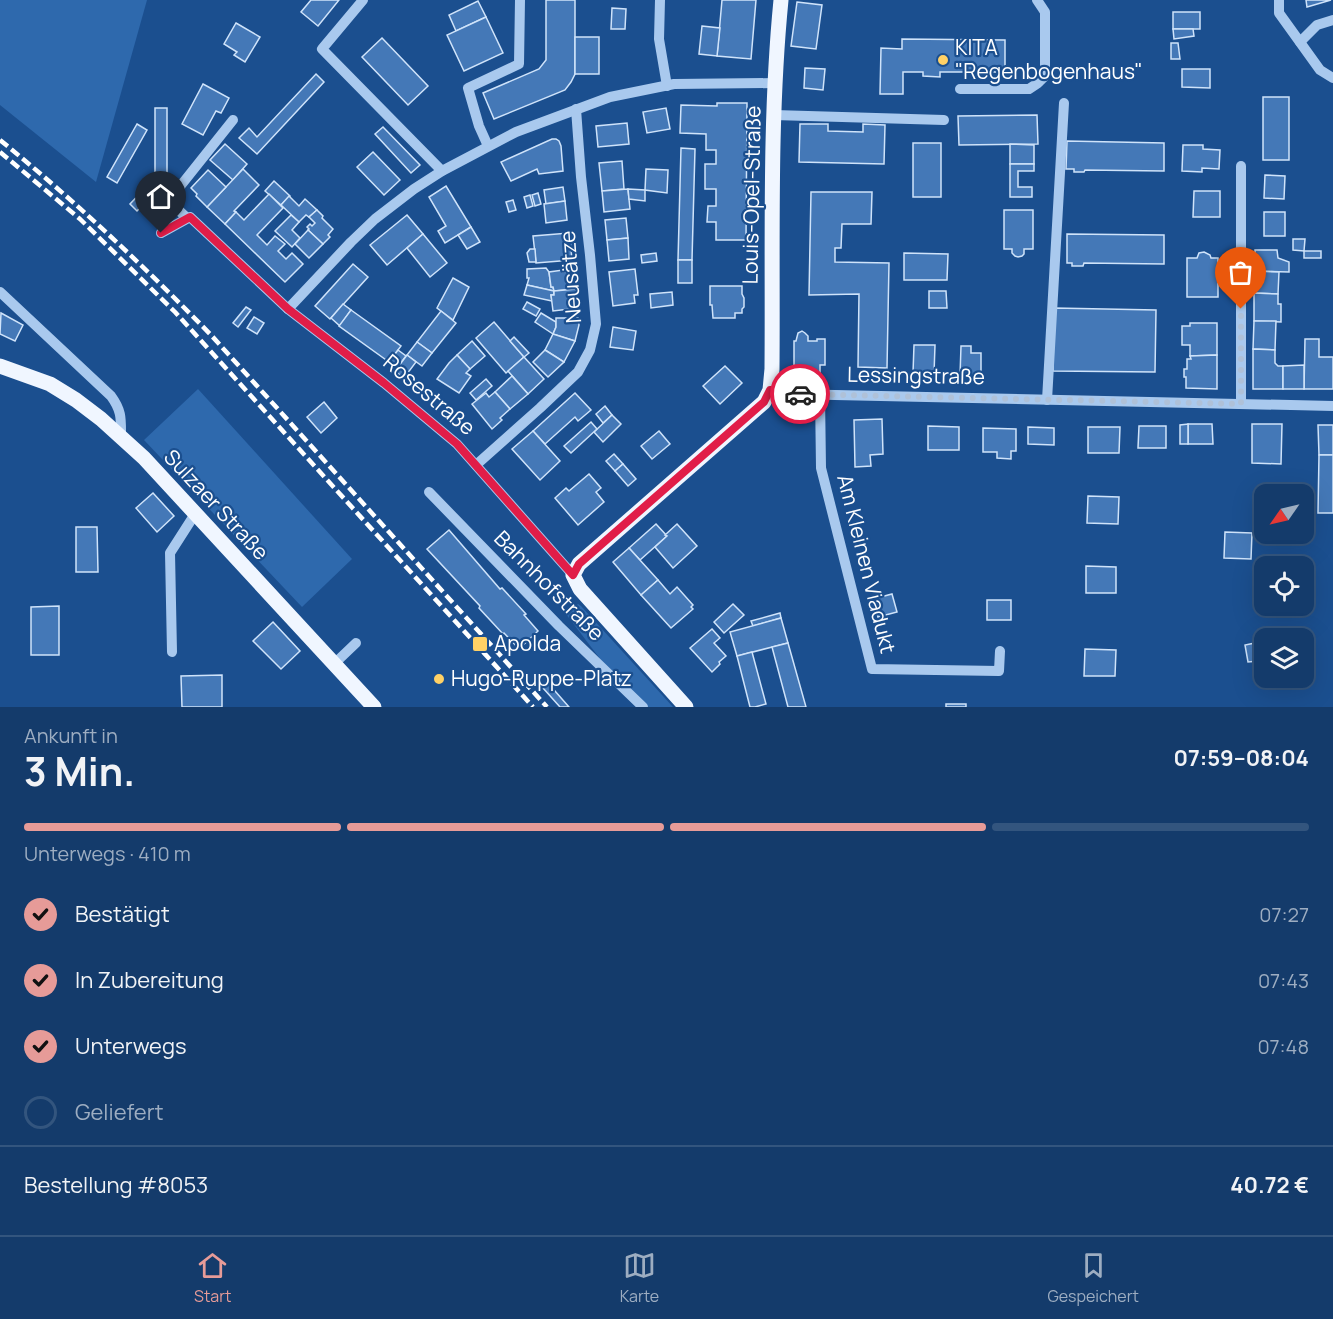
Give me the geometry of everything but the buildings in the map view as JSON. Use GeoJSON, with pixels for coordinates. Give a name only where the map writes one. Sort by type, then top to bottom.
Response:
{"type":"FeatureCollection","features":[{"type":"Feature","properties":{"kind":"main road","name":"Louis-Opel-Straße"},"geometry":{"type":"LineString","coordinates":[[770,390],[774,115],[781,0]]}},
{"type":"Feature","properties":{"kind":"main road","name":"Sulzaer Straße"},"geometry":{"type":"LineString","coordinates":[[0,366],[50,384],[76,400],[121,437],[144,458],[374,707]]}},
{"type":"Feature","properties":{"kind":"main road"},"geometry":{"type":"LineString","coordinates":[[573,575],[579,564],[764,402],[770,390]]}},
{"type":"Feature","properties":{"kind":"main road","name":"Rosestraße"},"geometry":{"type":"LineString","coordinates":[[573,575],[580,590],[686,707]]}},
{"type":"Feature","properties":{"kind":"street"},"geometry":{"type":"LineString","coordinates":[[363,0],[322,49],[442,171]]}},
{"type":"Feature","properties":{"kind":"street"},"geometry":{"type":"LineString","coordinates":[[488,146],[479,126],[468,88],[519,64],[520,0]]}},
{"type":"Feature","properties":{"kind":"street"},"geometry":{"type":"LineString","coordinates":[[660,0],[659,39],[667,86]]}},
{"type":"Feature","properties":{"kind":"street"},"geometry":{"type":"LineString","coordinates":[[960,89],[1029,89],[1045,76],[1045,12],[1037,0]]}},
{"type":"Feature","properties":{"kind":"street"},"geometry":{"type":"LineString","coordinates":[[1279,0],[1279,13],[1320,70],[1333,78]]}},
{"type":"Feature","properties":{"kind":"street"},"geometry":{"type":"LineString","coordinates":[[1300,42],[1317,25],[1333,20]]}},
{"type":"Feature","properties":{"kind":"street"},"geometry":{"type":"LineString","coordinates":[[288,309],[375,219],[442,171],[516,132],[610,97],[675,84],[775,83]]}},
{"type":"Feature","properties":{"kind":"street"},"geometry":{"type":"LineString","coordinates":[[1047,400],[1064,103]]}},
{"type":"Feature","properties":{"kind":"street","name":"Neusätze"},"geometry":{"type":"LineString","coordinates":[[476,465],[578,372],[590,350],[596,324],[576,109]]}},
{"type":"Feature","properties":{"kind":"street"},"geometry":{"type":"LineString","coordinates":[[774,115],[944,120]]}},
{"type":"Feature","properties":{"kind":"street"},"geometry":{"type":"LineString","coordinates":[[161,233],[187,218],[173,205],[174,194],[233,120]]}},
{"type":"Feature","properties":{"kind":"street"},"geometry":{"type":"LineString","coordinates":[[1241,166],[1241,404]]}},
{"type":"Feature","properties":{"kind":"street","name":"Rosestraße"},"geometry":{"type":"LineString","coordinates":[[187,218],[190,217],[288,309],[384,383],[457,444],[573,575]]}},
{"type":"Feature","properties":{"kind":"street"},"geometry":{"type":"LineString","coordinates":[[0,292],[111,396],[118,406],[121,418],[121,437]]}},
{"type":"Feature","properties":{"kind":"street","name":"Lessingstraße"},"geometry":{"type":"LineString","coordinates":[[770,390],[789,394],[820,395],[1333,406]]}},
{"type":"Feature","properties":{"kind":"street","name":"Am Kleinen Viadukt"},"geometry":{"type":"LineString","coordinates":[[820,395],[820,468],[872,669],[999,671],[1000,651]]}},
{"type":"Feature","properties":{"kind":"street","name":"Bahnhofstraße"},"geometry":{"type":"LineString","coordinates":[[429,492],[537,604],[643,707]]}},
{"type":"Feature","properties":{"kind":"street"},"geometry":{"type":"LineString","coordinates":[[172,652],[170,553],[195,514]]}},
{"type":"Feature","properties":{"kind":"street"},"geometry":{"type":"LineString","coordinates":[[334,664],[356,643]]}},
{"type":"Feature","properties":{"kind":"shaded area"},"geometry":{"type":"Polygon","coordinates":[[[0,0],[147,0],[96,182],[0,105],[0,0]]]}},
{"type":"Feature","properties":{"kind":"shaded area"},"geometry":{"type":"Polygon","coordinates":[[[198,389],[352,559],[302,607],[144,440],[198,389]]]}},
{"type":"Feature","properties":{"kind":"shaded area"},"geometry":{"type":"Polygon","coordinates":[[[578,604],[673,707],[648,707],[604,664],[566,614],[578,604]]]}},
{"type":"Feature","properties":{"kind":"railway"},"geometry":{"type":"LineString","coordinates":[[0,140],[108,234],[211,335],[547,707]]}},
{"type":"Feature","properties":{"kind":"railway"},"geometry":{"type":"LineString","coordinates":[[0,152],[80,219],[175,312],[533,707]]}},
{"type":"Feature","properties":{"kind":"way so far"},"geometry":{"type":"LineString","coordinates":[[800,394],[1241,404],[1241,309]]}},
{"type":"Feature","properties":{"kind":"place","name":"KITA \"Regenbogenhaus\""},"geometry":{"type":"Point","coordinates":[943,60]}},
{"type":"Feature","properties":{"kind":"place","name":"Apolda"},"geometry":{"type":"Point","coordinates":[480,644]}},
{"type":"Feature","properties":{"kind":"place","name":"Hugo-Ruppe-Platz"},"geometry":{"type":"Point","coordinates":[439,679]}},
{"type":"Feature","properties":{"kind":"route"},"geometry":{"type":"LineString","coordinates":[[161,233],[190,217],[288,309],[384,383],[457,444],[573,575],[579,564],[764,402],[770,390],[800,394]]}}]}
